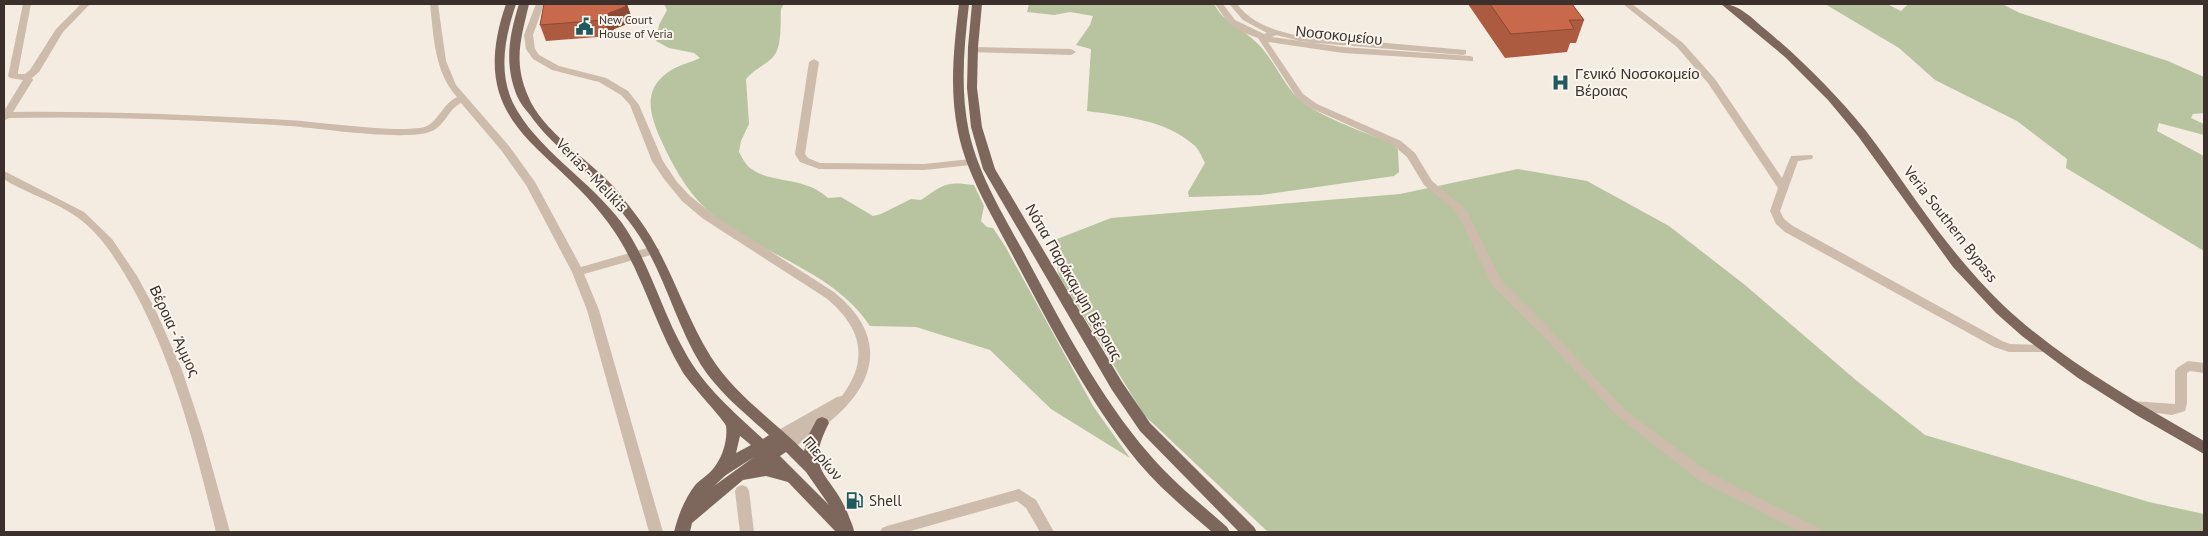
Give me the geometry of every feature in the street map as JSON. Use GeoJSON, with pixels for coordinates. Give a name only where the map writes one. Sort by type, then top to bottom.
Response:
{"type":"FeatureCollection","features":[{"type":"Feature","properties":{"kind":"main road","name":"Verias - Melikis"},"geometry":{"type":"LineString","coordinates":[[511,4],[501,32],[498,54],[500,78],[508,103],[529,134],[594,198],[619,228],[637,257],[680,356],[698,384],[732,420],[766,451]]}},
{"type":"Feature","properties":{"kind":"main road","name":"Verias - Melikis"},"geometry":{"type":"LineString","coordinates":[[524,4],[516,30],[513,51],[515,74],[523,98],[545,129],[608,189],[636,222],[654,250],[685,321],[706,361],[727,389],[784,440]]}},
{"type":"Feature","properties":{"kind":"main road"},"geometry":{"type":"LineString","coordinates":[[964,4],[959,46],[958,108],[966,149],[971,162],[1090,381],[1142,455],[1160,476],[1222,532]]}},
{"type":"Feature","properties":{"kind":"main road","name":"Νότια Παράκαμψη Βέροιας"},"geometry":{"type":"LineString","coordinates":[[977,4],[973,50],[973,111],[980,146],[989,169],[1117,386],[1145,427],[1249,532]]}},
{"type":"Feature","properties":{"kind":"main road","name":"Veria Southern Bypass"},"geometry":{"type":"LineString","coordinates":[[1726,4],[1769,38],[1801,67],[1839,107],[1974,283],[2006,316],[2078,373],[2204,448]]}},
{"type":"Feature","properties":{"kind":"main road"},"geometry":{"type":"LineString","coordinates":[[716,476],[733,442],[734,429],[732,420]]}},
{"type":"Feature","properties":{"kind":"main road"},"geometry":{"type":"LineString","coordinates":[[811,468],[810,447],[815,433],[822,423]]}},
{"type":"Feature","properties":{"kind":"main road"},"geometry":{"type":"LineString","coordinates":[[683,527],[694,498],[704,486],[716,476],[784,440]]}},
{"type":"Feature","properties":{"kind":"main road","name":"Πιερίων"},"geometry":{"type":"LineString","coordinates":[[784,440],[811,468],[835,501],[846,532]]}},
{"type":"Feature","properties":{"kind":"main road"},"geometry":{"type":"LineString","coordinates":[[683,527],[714,492],[766,451]]}},
{"type":"Feature","properties":{"kind":"main road","name":"Πιερίων"},"geometry":{"type":"LineString","coordinates":[[766,451],[846,532]]}},
{"type":"Feature","properties":{"kind":"main road"},"geometry":{"type":"LineString","coordinates":[[730,480],[746,473],[762,470],[778,471],[791,478]]}},
{"type":"Feature","properties":{"kind":"street"},"geometry":{"type":"LineString","coordinates":[[27,4],[13,76],[26,77],[34,72],[59,31],[86,4]]}},
{"type":"Feature","properties":{"kind":"street"},"geometry":{"type":"LineString","coordinates":[[434,4],[441,61],[452,86],[461,99],[505,148],[531,184],[578,272],[594,310],[656,532]]}},
{"type":"Feature","properties":{"kind":"street"},"geometry":{"type":"LineString","coordinates":[[540,4],[527,37],[528,44],[537,58],[557,69],[601,80],[630,97],[649,146],[668,178],[694,207],[833,297],[856,322],[864,342],[863,368],[847,397],[839,408],[822,423],[784,440]]}},
{"type":"Feature","properties":{"kind":"street","name":"Νοσοκομείου"},"geometry":{"type":"LineString","coordinates":[[1219,4],[1232,22],[1262,38],[1294,45],[1401,56],[1468,55],[1304,39],[1274,33],[1253,22],[1233,4]]}},
{"type":"Feature","properties":{"kind":"street"},"geometry":{"type":"LineString","coordinates":[[1627,4],[1680,45],[1712,81],[1783,188]]}},
{"type":"Feature","properties":{"kind":"street"},"geometry":{"type":"LineString","coordinates":[[1274,33],[1262,38],[1300,96],[1314,106],[1397,143],[1411,155],[1428,183],[1464,216],[1496,282],[1622,413],[1705,478],[1814,532]]}},
{"type":"Feature","properties":{"kind":"street"},"geometry":{"type":"LineString","coordinates":[[973,50],[1071,52]]}},
{"type":"Feature","properties":{"kind":"street"},"geometry":{"type":"LineString","coordinates":[[814,62],[800,154],[804,160],[819,166],[924,167],[971,162]]}},
{"type":"Feature","properties":{"kind":"street"},"geometry":{"type":"LineString","coordinates":[[4,116],[26,84],[28,80],[26,77]]}},
{"type":"Feature","properties":{"kind":"street"},"geometry":{"type":"LineString","coordinates":[[4,116],[71,114],[288,123],[367,131],[402,132],[429,129],[437,123],[451,104],[461,99]]}},
{"type":"Feature","properties":{"kind":"street"},"geometry":{"type":"LineString","coordinates":[[1808,157],[1795,158],[1793,161],[1775,211],[1780,221],[1789,229],[1998,344],[2009,348],[2046,349]]}},
{"type":"Feature","properties":{"kind":"street","name":"Βέροια - Άμμος"},"geometry":{"type":"LineString","coordinates":[[4,174],[25,187],[49,196],[67,206],[88,220],[111,243],[149,307],[186,394],[223,532]]}},
{"type":"Feature","properties":{"kind":"street"},"geometry":{"type":"LineString","coordinates":[[578,272],[637,257],[654,250]]}},
{"type":"Feature","properties":{"kind":"street"},"geometry":{"type":"LineString","coordinates":[[2132,406],[2172,410],[2181,408],[2182,398],[2179,382],[2181,370],[2188,366],[2204,368]]}},
{"type":"Feature","properties":{"kind":"street"},"geometry":{"type":"LineString","coordinates":[[784,440],[847,397]]}},
{"type":"Feature","properties":{"kind":"street"},"geometry":{"type":"LineString","coordinates":[[742,491],[747,532]]}},
{"type":"Feature","properties":{"kind":"street"},"geometry":{"type":"LineString","coordinates":[[887,532],[1009,496],[1019,495],[1031,504],[1047,532]]}},
{"type":"Feature","properties":{"kind":"green space"},"geometry":{"type":"Polygon","coordinates":[[[664,4],[784,4],[781,9],[781,29],[775,55],[746,79],[749,124],[741,141],[739,152],[750,168],[768,177],[808,186],[828,198],[841,197],[873,216],[911,199],[921,200],[946,185],[957,183],[974,185],[984,206],[981,221],[987,227],[993,228],[1005,246],[1093,406],[1130,458],[1051,409],[990,350],[916,327],[870,326],[854,306],[834,289],[745,237],[704,207],[674,167],[653,119],[651,109],[653,91],[664,75],[675,68],[700,58],[694,53],[669,48],[656,41],[659,25],[667,10],[664,4]]]}},
{"type":"Feature","properties":{"kind":"green space"},"geometry":{"type":"Polygon","coordinates":[[[1029,4],[1214,4],[1228,21],[1262,48],[1289,88],[1303,102],[1340,123],[1393,144],[1398,150],[1399,172],[1394,176],[1261,195],[1189,197],[1188,192],[1205,163],[1195,146],[1184,137],[1158,125],[1130,117],[1087,111],[1091,49],[1076,45],[1090,25],[1093,16],[1070,12],[1054,15],[1027,12],[1029,4]]]}},
{"type":"Feature","properties":{"kind":"green space"},"geometry":{"type":"Polygon","coordinates":[[[1825,4],[1887,4],[1901,11],[1908,4],[2002,4],[2020,13],[2168,61],[2204,77],[2204,113],[2193,114],[2191,118],[2204,124],[2204,135],[2159,123],[2157,131],[2204,156],[2204,251],[2066,168],[2067,159],[2017,121],[1935,80],[1899,48],[1825,4]]]}},
{"type":"Feature","properties":{"kind":"green space"},"geometry":{"type":"Polygon","coordinates":[[[1518,169],[1587,181],[1669,226],[1745,285],[1857,381],[1925,435],[2149,502],[2204,514],[2204,532],[1268,532],[1144,415],[1059,276],[1052,241],[1111,218],[1400,194],[1518,169]]]}},
{"type":"Feature","properties":{"kind":"building"},"geometry":{"type":"Polygon","coordinates":[[[544,4],[626,4],[625,7],[609,13],[604,20],[540,25],[544,4]]]}},
{"type":"Feature","properties":{"kind":"building"},"geometry":{"type":"Polygon","coordinates":[[[1490,4],[1572,4],[1584,20],[1569,20],[1574,29],[1511,34],[1490,4]]]}},
{"type":"Feature","properties":{"kind":"place","name":"New Court House of Veria"},"geometry":{"type":"Point","coordinates":[585,26]}},
{"type":"Feature","properties":{"kind":"place","name":"Γενικό Νοσοκομείο Βέροιας"},"geometry":{"type":"Point","coordinates":[1561,82]}},
{"type":"Feature","properties":{"kind":"place","name":"Shell"},"geometry":{"type":"Point","coordinates":[855,500]}}]}
